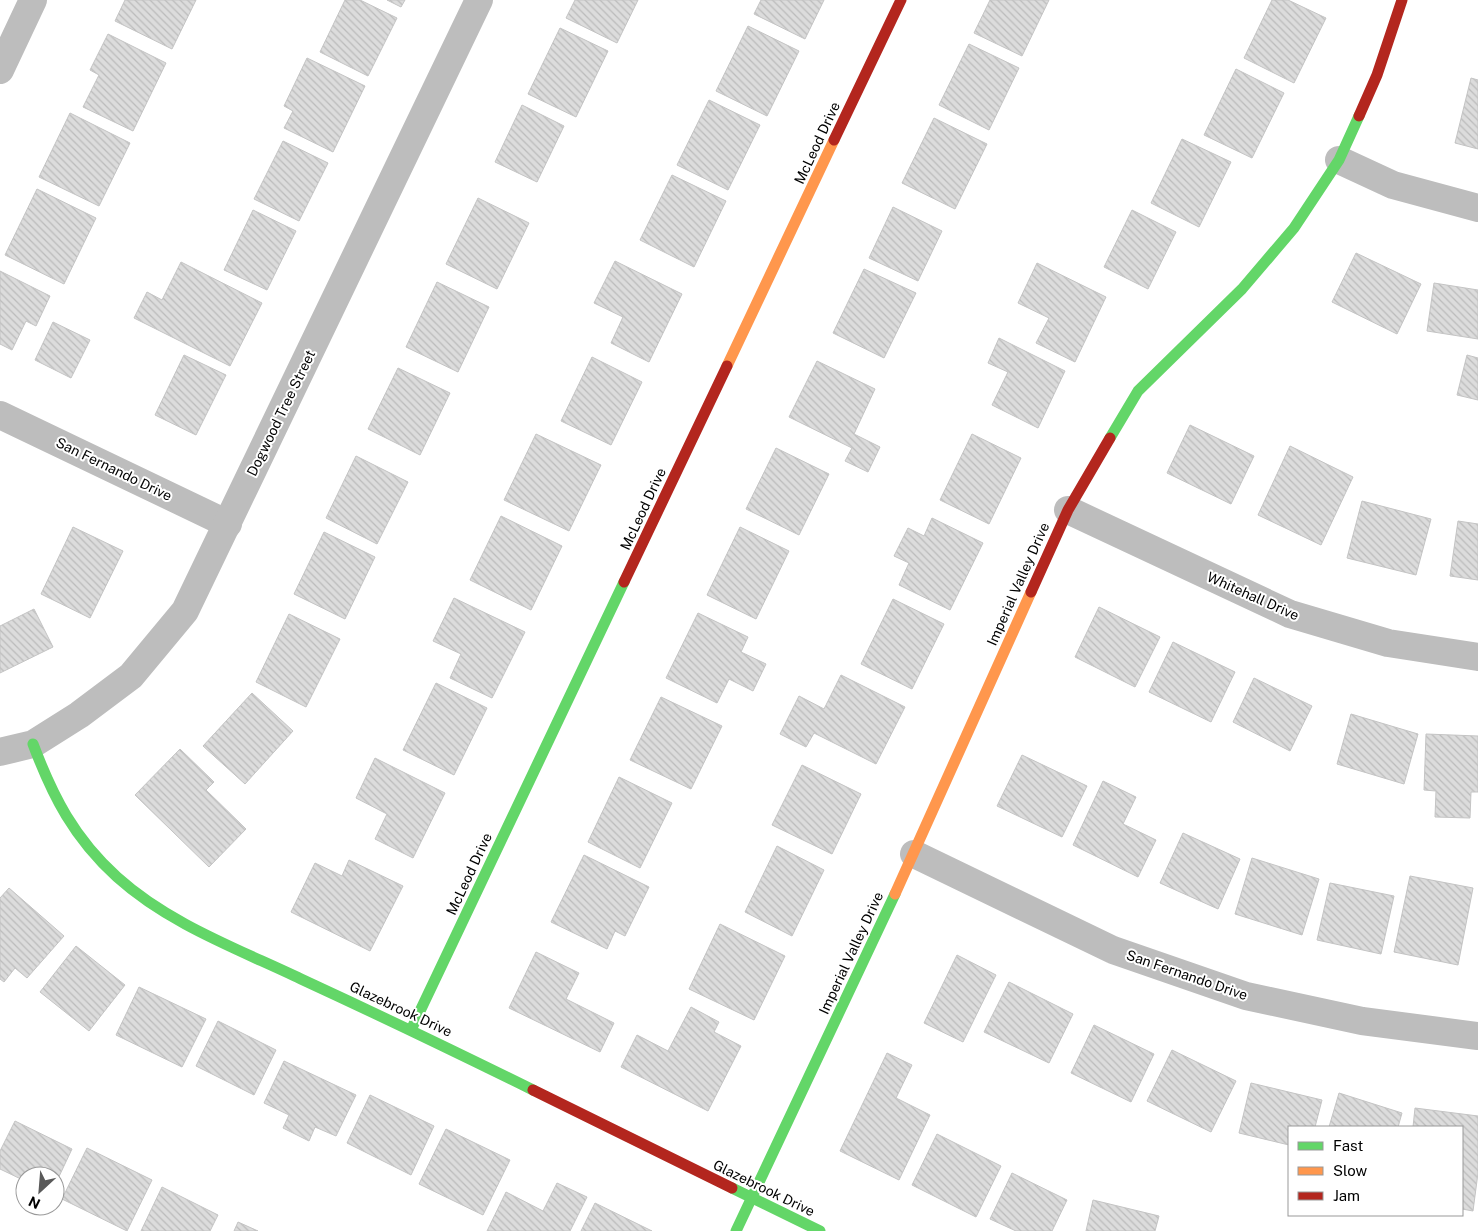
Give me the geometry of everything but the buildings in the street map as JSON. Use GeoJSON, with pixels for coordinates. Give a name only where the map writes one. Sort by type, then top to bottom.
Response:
{"type":"FeatureCollection","features":[{"type":"Feature","properties":{"kind":"street"},"geometry":{"type":"LineString","coordinates":[[0,70],[33,0]]}},
{"type":"Feature","properties":{"kind":"street","name":"Dogwood Tree Street"},"geometry":{"type":"LineString","coordinates":[[0,752],[33,744],[80,715],[132,676],[185,611],[479,0]]}},
{"type":"Feature","properties":{"kind":"street","name":"McLeod Drive"},"geometry":{"type":"LineString","coordinates":[[411,1030],[901,0]]}},
{"type":"Feature","properties":{"kind":"street","name":"Imperial Valley Drive"},"geometry":{"type":"LineString","coordinates":[[736,1231],[914,854],[1068,510],[1138,391],[1242,289],[1294,228],[1339,160],[1377,75],[1402,0]]}},
{"type":"Feature","properties":{"kind":"street"},"geometry":{"type":"LineString","coordinates":[[1339,160],[1393,186],[1478,208]]}},
{"type":"Feature","properties":{"kind":"street","name":"San Fernando Drive"},"geometry":{"type":"LineString","coordinates":[[0,415],[228,524]]}},
{"type":"Feature","properties":{"kind":"street","name":"Whitehall Drive"},"geometry":{"type":"LineString","coordinates":[[1068,510],[1290,614],[1388,643],[1478,657]]}},
{"type":"Feature","properties":{"kind":"street","name":"Glazebrook Drive"},"geometry":{"type":"LineString","coordinates":[[33,744],[46,778],[73,829],[117,877],[179,922],[411,1030],[820,1231]]}},
{"type":"Feature","properties":{"kind":"street","name":"San Fernando Drive"},"geometry":{"type":"LineString","coordinates":[[914,854],[1114,950],[1246,996],[1362,1022],[1478,1036]]}},
{"type":"Feature","properties":{"kind":"traffic: fast"},"geometry":{"type":"LineString","coordinates":[[1110,438],[1138,391],[1242,289],[1294,228],[1339,160],[1359,116]]}},
{"type":"Feature","properties":{"kind":"traffic: fast"},"geometry":{"type":"LineString","coordinates":[[411,1030],[624,582]]}},
{"type":"Feature","properties":{"kind":"traffic: fast"},"geometry":{"type":"LineString","coordinates":[[33,744],[57,799],[77,832],[102,862],[137,894],[181,922],[205,934],[533,1090]]}},
{"type":"Feature","properties":{"kind":"traffic: fast"},"geometry":{"type":"LineString","coordinates":[[736,1231],[895,894]]}},
{"type":"Feature","properties":{"kind":"traffic: fast"},"geometry":{"type":"LineString","coordinates":[[732,1188],[820,1231]]}},
{"type":"Feature","properties":{"kind":"traffic: slow"},"geometry":{"type":"LineString","coordinates":[[727,366],[834,140]]}},
{"type":"Feature","properties":{"kind":"traffic: slow"},"geometry":{"type":"LineString","coordinates":[[895,894],[1031,592]]}},
{"type":"Feature","properties":{"kind":"traffic: jam"},"geometry":{"type":"LineString","coordinates":[[834,140],[901,0]]}},
{"type":"Feature","properties":{"kind":"traffic: jam"},"geometry":{"type":"LineString","coordinates":[[1359,116],[1377,75],[1402,0]]}},
{"type":"Feature","properties":{"kind":"traffic: jam"},"geometry":{"type":"LineString","coordinates":[[624,582],[727,366]]}},
{"type":"Feature","properties":{"kind":"traffic: jam"},"geometry":{"type":"LineString","coordinates":[[1031,592],[1068,510],[1110,438]]}},
{"type":"Feature","properties":{"kind":"traffic: jam"},"geometry":{"type":"LineString","coordinates":[[533,1090],[732,1188]]}}]}
